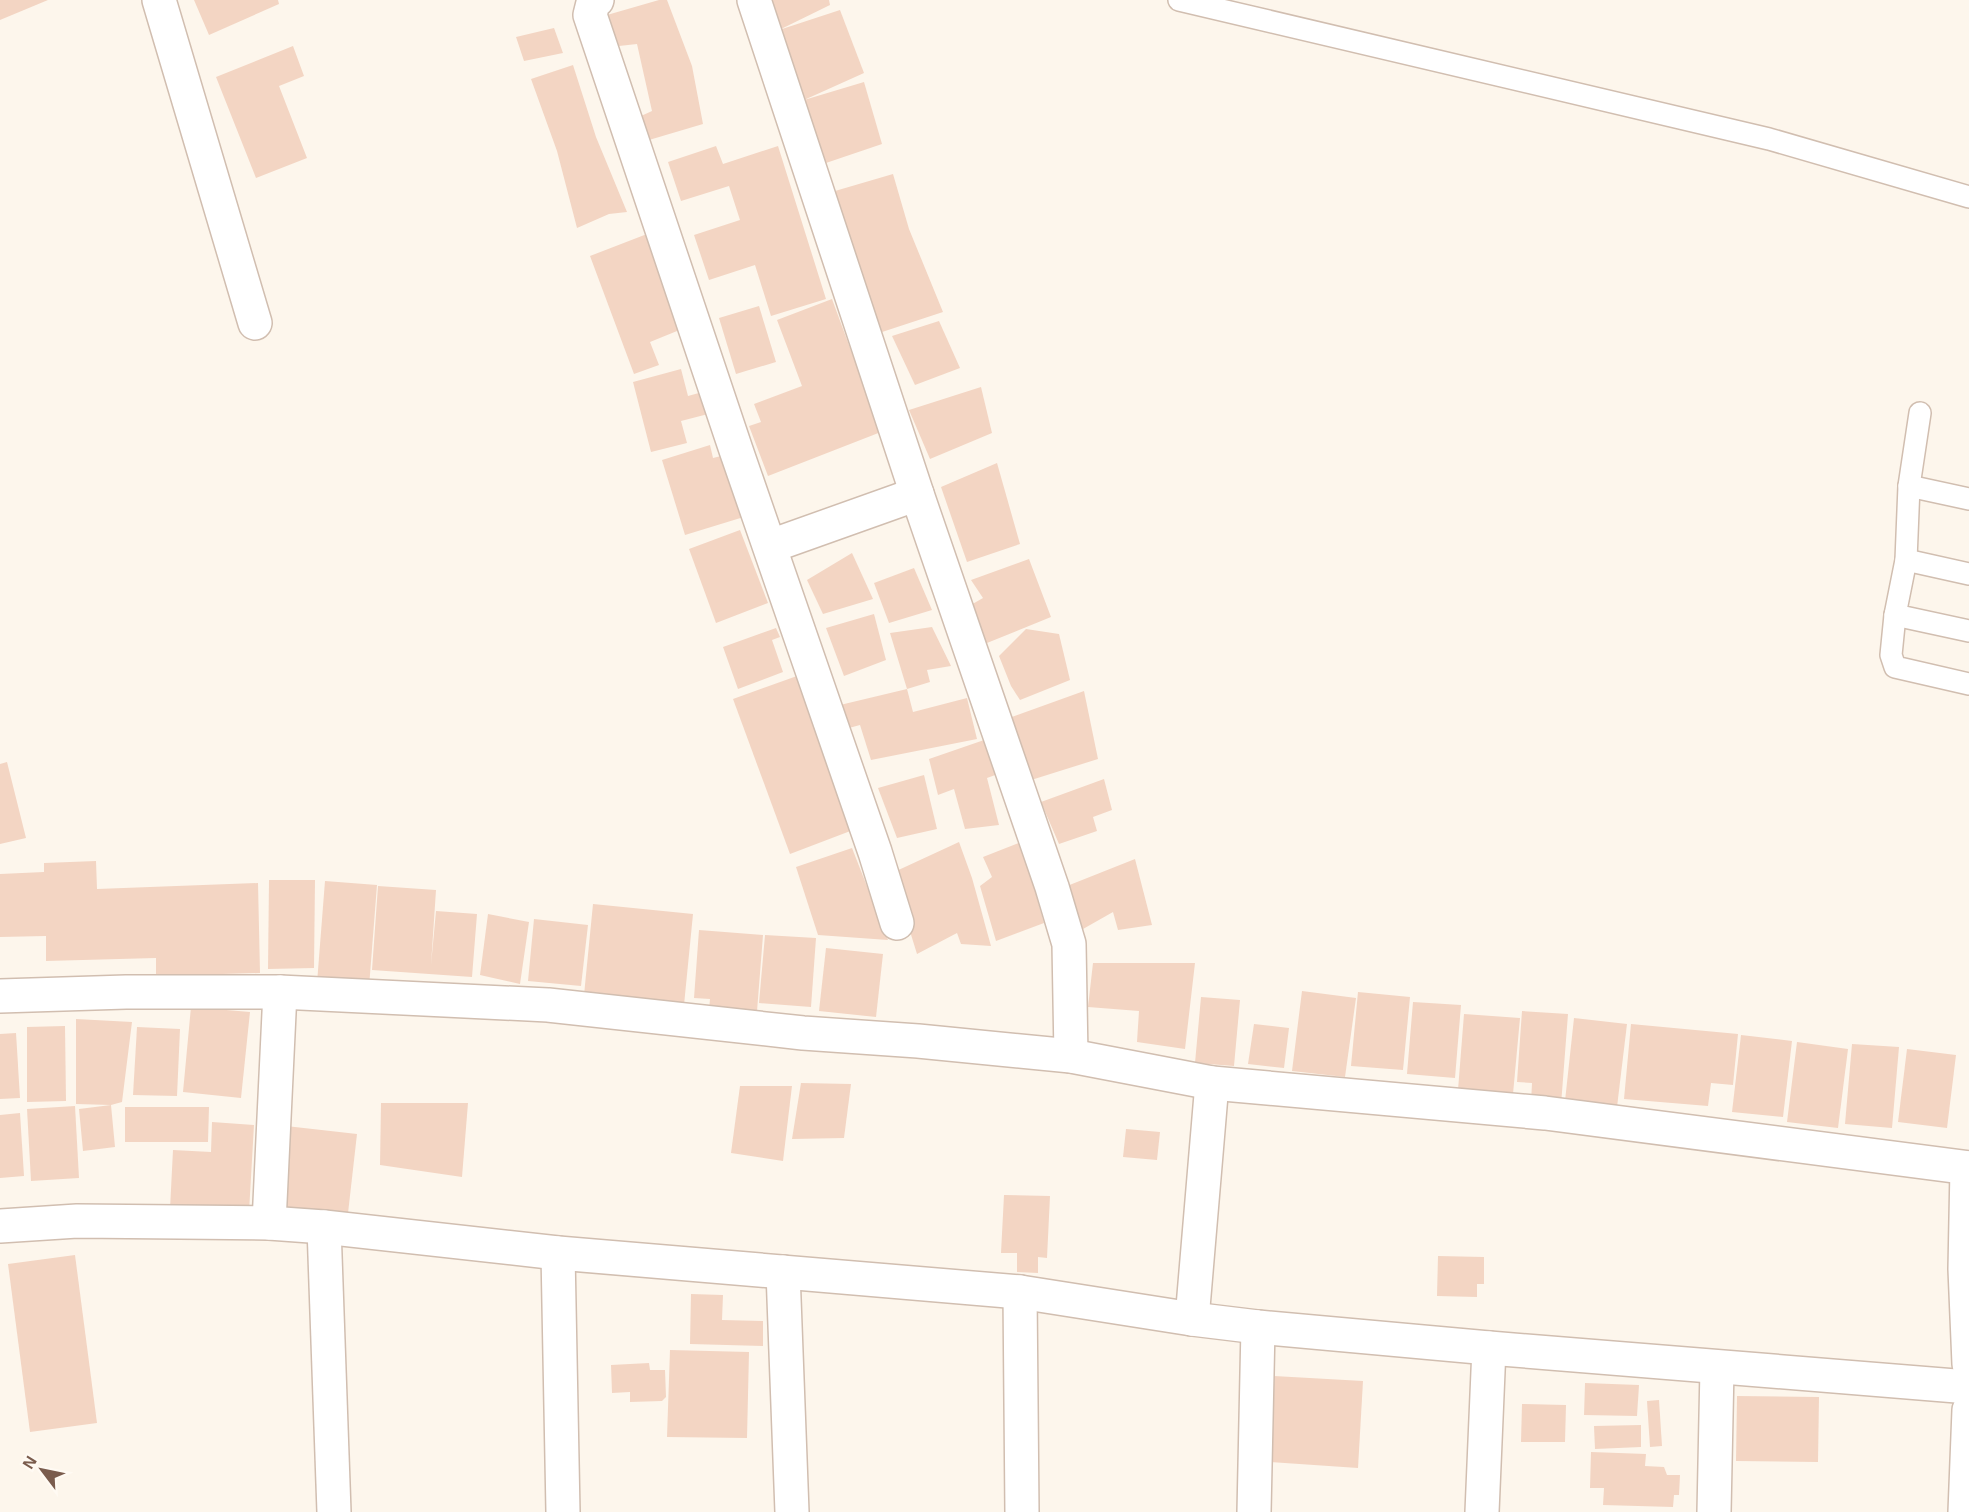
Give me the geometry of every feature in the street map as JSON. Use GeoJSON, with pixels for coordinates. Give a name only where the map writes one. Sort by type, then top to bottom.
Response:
{"type":"FeatureCollection","features":[{"type":"Feature","properties":{"kind":"street"},"geometry":{"type":"LineString","coordinates":[[159,0],[255,323]]}},
{"type":"Feature","properties":{"kind":"street"},"geometry":{"type":"LineString","coordinates":[[597,0],[593,3],[590,15],[736,450],[875,852],[897,924]]}},
{"type":"Feature","properties":{"kind":"street"},"geometry":{"type":"LineString","coordinates":[[753,0],[917,494],[1052,887],[1069,944],[1071,1056]]}},
{"type":"Feature","properties":{"kind":"street"},"geometry":{"type":"LineString","coordinates":[[771,546],[917,494]]}},
{"type":"Feature","properties":{"kind":"street"},"geometry":{"type":"LineString","coordinates":[[0,996],[126,992],[280,992],[548,1005],[803,1033],[918,1041],[1071,1056],[1212,1083],[1545,1113],[1968,1168],[1965,1269],[1969,1364]]}},
{"type":"Feature","properties":{"kind":"street"},"geometry":{"type":"LineString","coordinates":[[269,1223],[280,992]]}},
{"type":"Feature","properties":{"kind":"street"},"geometry":{"type":"LineString","coordinates":[[1192,1319],[1212,1083]]}},
{"type":"Feature","properties":{"kind":"street"},"geometry":{"type":"LineString","coordinates":[[0,1226],[77,1221],[269,1223],[324,1227],[558,1253],[1020,1292],[1258,1327],[1717,1368],[1969,1387]]}},
{"type":"Feature","properties":{"kind":"street"},"geometry":{"type":"LineString","coordinates":[[324,1227],[334,1512]]}},
{"type":"Feature","properties":{"kind":"street"},"geometry":{"type":"LineString","coordinates":[[558,1253],[563,1512]]}},
{"type":"Feature","properties":{"kind":"street"},"geometry":{"type":"LineString","coordinates":[[783,1272],[792,1512]]}},
{"type":"Feature","properties":{"kind":"street"},"geometry":{"type":"LineString","coordinates":[[1020,1292],[1022,1512]]}},
{"type":"Feature","properties":{"kind":"street"},"geometry":{"type":"LineString","coordinates":[[1254,1512],[1258,1327]]}},
{"type":"Feature","properties":{"kind":"street"},"geometry":{"type":"LineString","coordinates":[[1482,1512],[1489,1348]]}},
{"type":"Feature","properties":{"kind":"street"},"geometry":{"type":"LineString","coordinates":[[1714,1512],[1717,1368]]}},
{"type":"Feature","properties":{"kind":"street"},"geometry":{"type":"LineString","coordinates":[[1965,1512],[1969,1410]]}},
{"type":"Feature","properties":{"kind":"lane"},"geometry":{"type":"LineString","coordinates":[[1179,0],[1769,139],[1969,197]]}},
{"type":"Feature","properties":{"kind":"lane"},"geometry":{"type":"LineString","coordinates":[[1920,413],[1909,486],[1906,560],[1895,615],[1891,655],[1895,667],[1969,684]]}},
{"type":"Feature","properties":{"kind":"lane"},"geometry":{"type":"LineString","coordinates":[[1909,486],[1969,499]]}},
{"type":"Feature","properties":{"kind":"lane"},"geometry":{"type":"LineString","coordinates":[[1906,560],[1969,574]]}},
{"type":"Feature","properties":{"kind":"lane"},"geometry":{"type":"LineString","coordinates":[[1895,615],[1969,631]]}},
{"type":"Feature","properties":{"kind":"building"},"geometry":{"type":"Polygon","coordinates":[[[0,0],[48,0],[0,20],[0,0]]]}},
{"type":"Feature","properties":{"kind":"building"},"geometry":{"type":"Polygon","coordinates":[[[194,0],[278,0],[279,4],[209,35],[194,0]]]}},
{"type":"Feature","properties":{"kind":"building"},"geometry":{"type":"Polygon","coordinates":[[[659,0],[667,0],[692,66],[703,124],[649,140],[641,116],[652,111],[637,44],[619,46],[607,15],[659,0]]]}},
{"type":"Feature","properties":{"kind":"building"},"geometry":{"type":"Polygon","coordinates":[[[770,0],[829,0],[830,5],[779,30],[770,0]]]}},
{"type":"Feature","properties":{"kind":"building"},"geometry":{"type":"Polygon","coordinates":[[[840,10],[864,73],[804,100],[779,30],[840,10]]]}},
{"type":"Feature","properties":{"kind":"building"},"geometry":{"type":"Polygon","coordinates":[[[554,28],[563,53],[524,61],[516,37],[554,28]]]}},
{"type":"Feature","properties":{"kind":"building"},"geometry":{"type":"Polygon","coordinates":[[[293,46],[304,76],[279,86],[307,158],[256,178],[216,77],[293,46]]]}},
{"type":"Feature","properties":{"kind":"building"},"geometry":{"type":"Polygon","coordinates":[[[573,65],[596,137],[627,212],[609,214],[577,228],[557,151],[531,79],[573,65]]]}},
{"type":"Feature","properties":{"kind":"building"},"geometry":{"type":"Polygon","coordinates":[[[864,82],[882,144],[823,164],[804,100],[864,82]]]}},
{"type":"Feature","properties":{"kind":"building"},"geometry":{"type":"Polygon","coordinates":[[[716,146],[723,164],[778,146],[826,299],[771,316],[755,265],[709,280],[694,235],[740,220],[729,186],[681,201],[668,162],[716,146]]]}},
{"type":"Feature","properties":{"kind":"building"},"geometry":{"type":"Polygon","coordinates":[[[893,174],[909,229],[943,312],[879,333],[835,191],[893,174]]]}},
{"type":"Feature","properties":{"kind":"building"},"geometry":{"type":"Polygon","coordinates":[[[647,234],[682,329],[650,342],[659,365],[634,374],[590,256],[647,234]]]}},
{"type":"Feature","properties":{"kind":"building"},"geometry":{"type":"Polygon","coordinates":[[[832,299],[881,432],[768,476],[749,426],[761,422],[754,404],[802,386],[777,320],[832,299]]]}},
{"type":"Feature","properties":{"kind":"building"},"geometry":{"type":"Polygon","coordinates":[[[759,306],[776,362],[736,374],[719,318],[759,306]]]}},
{"type":"Feature","properties":{"kind":"building"},"geometry":{"type":"Polygon","coordinates":[[[939,321],[960,368],[915,385],[892,336],[939,321]]]}},
{"type":"Feature","properties":{"kind":"building"},"geometry":{"type":"Polygon","coordinates":[[[681,369],[688,396],[706,391],[712,413],[681,421],[687,443],[651,452],[633,382],[681,369]]]}},
{"type":"Feature","properties":{"kind":"building"},"geometry":{"type":"Polygon","coordinates":[[[981,387],[992,433],[930,459],[909,410],[981,387]]]}},
{"type":"Feature","properties":{"kind":"building"},"geometry":{"type":"Polygon","coordinates":[[[710,445],[713,458],[729,454],[747,516],[685,535],[662,460],[710,445]]]}},
{"type":"Feature","properties":{"kind":"building"},"geometry":{"type":"Polygon","coordinates":[[[997,463],[1020,544],[967,562],[941,487],[997,463]]]}},
{"type":"Feature","properties":{"kind":"building"},"geometry":{"type":"Polygon","coordinates":[[[740,530],[768,603],[716,623],[689,549],[740,530]]]}},
{"type":"Feature","properties":{"kind":"building"},"geometry":{"type":"Polygon","coordinates":[[[852,553],[873,599],[823,614],[807,580],[852,553]]]}},
{"type":"Feature","properties":{"kind":"building"},"geometry":{"type":"Polygon","coordinates":[[[1029,559],[1051,617],[982,645],[969,606],[983,598],[971,580],[1029,559]]]}},
{"type":"Feature","properties":{"kind":"building"},"geometry":{"type":"Polygon","coordinates":[[[914,568],[932,610],[889,623],[874,583],[914,568]]]}},
{"type":"Feature","properties":{"kind":"building"},"geometry":{"type":"Polygon","coordinates":[[[874,614],[886,660],[844,676],[826,628],[874,614]]]}},
{"type":"Feature","properties":{"kind":"building"},"geometry":{"type":"Polygon","coordinates":[[[932,627],[951,666],[927,670],[930,682],[907,689],[890,633],[932,627]]]}},
{"type":"Feature","properties":{"kind":"building"},"geometry":{"type":"Polygon","coordinates":[[[776,628],[780,637],[772,640],[783,672],[738,689],[723,647],[776,628]]]}},
{"type":"Feature","properties":{"kind":"building"},"geometry":{"type":"Polygon","coordinates":[[[1026,629],[1059,634],[1070,680],[1020,700],[1011,686],[999,656],[1026,629]]]}},
{"type":"Feature","properties":{"kind":"building"},"geometry":{"type":"Polygon","coordinates":[[[797,676],[853,830],[790,854],[733,699],[797,676]]]}},
{"type":"Feature","properties":{"kind":"building"},"geometry":{"type":"Polygon","coordinates":[[[907,689],[913,712],[967,698],[977,739],[871,760],[860,725],[849,728],[840,705],[907,689]]]}},
{"type":"Feature","properties":{"kind":"building"},"geometry":{"type":"Polygon","coordinates":[[[1084,691],[1098,759],[1028,781],[1009,718],[1084,691]]]}},
{"type":"Feature","properties":{"kind":"building"},"geometry":{"type":"Polygon","coordinates":[[[987,739],[998,774],[987,778],[999,825],[965,829],[954,789],[938,795],[929,759],[987,739]]]}},
{"type":"Feature","properties":{"kind":"building"},"geometry":{"type":"Polygon","coordinates":[[[7,762],[26,838],[0,844],[0,764],[7,762]]]}},
{"type":"Feature","properties":{"kind":"building"},"geometry":{"type":"Polygon","coordinates":[[[924,775],[937,829],[897,838],[878,788],[924,775]]]}},
{"type":"Feature","properties":{"kind":"building"},"geometry":{"type":"Polygon","coordinates":[[[1104,779],[1112,810],[1093,817],[1097,831],[1059,844],[1041,802],[1104,779]]]}},
{"type":"Feature","properties":{"kind":"building"},"geometry":{"type":"Polygon","coordinates":[[[959,842],[972,878],[991,946],[961,944],[957,933],[917,954],[892,873],[959,842]]]}},
{"type":"Feature","properties":{"kind":"building"},"geometry":{"type":"Polygon","coordinates":[[[1021,842],[1044,923],[996,941],[980,886],[992,877],[983,857],[1021,842]]]}},
{"type":"Feature","properties":{"kind":"building"},"geometry":{"type":"Polygon","coordinates":[[[852,848],[888,940],[818,935],[796,867],[852,848]]]}},
{"type":"Feature","properties":{"kind":"building"},"geometry":{"type":"Polygon","coordinates":[[[1135,859],[1152,925],[1118,930],[1113,912],[1083,929],[1067,886],[1135,859]]]}},
{"type":"Feature","properties":{"kind":"building"},"geometry":{"type":"Polygon","coordinates":[[[96,861],[97,889],[258,883],[260,973],[156,976],[156,958],[46,961],[46,936],[0,937],[0,874],[44,872],[44,863],[96,861]]]}},
{"type":"Feature","properties":{"kind":"building"},"geometry":{"type":"Polygon","coordinates":[[[269,880],[315,880],[314,968],[268,969],[269,880]]]}},
{"type":"Feature","properties":{"kind":"building"},"geometry":{"type":"Polygon","coordinates":[[[325,881],[377,885],[369,987],[317,983],[325,881]]]}},
{"type":"Feature","properties":{"kind":"building"},"geometry":{"type":"Polygon","coordinates":[[[378,886],[436,890],[431,965],[436,911],[477,914],[472,977],[372,970],[378,886]]]}},
{"type":"Feature","properties":{"kind":"building"},"geometry":{"type":"Polygon","coordinates":[[[593,904],[693,914],[684,1005],[584,995],[593,904]]]}},
{"type":"Feature","properties":{"kind":"building"},"geometry":{"type":"Polygon","coordinates":[[[488,914],[529,922],[520,984],[480,975],[488,914]]]}},
{"type":"Feature","properties":{"kind":"building"},"geometry":{"type":"Polygon","coordinates":[[[534,919],[588,925],[581,986],[528,981],[534,919]]]}},
{"type":"Feature","properties":{"kind":"building"},"geometry":{"type":"Polygon","coordinates":[[[699,930],[763,935],[756,1024],[708,1021],[710,999],[694,998],[699,930]]]}},
{"type":"Feature","properties":{"kind":"building"},"geometry":{"type":"Polygon","coordinates":[[[765,935],[816,938],[811,1007],[759,1003],[765,935]]]}},
{"type":"Feature","properties":{"kind":"building"},"geometry":{"type":"Polygon","coordinates":[[[826,948],[883,954],[876,1017],[819,1011],[826,948]]]}},
{"type":"Feature","properties":{"kind":"building"},"geometry":{"type":"Polygon","coordinates":[[[1093,963],[1195,963],[1185,1049],[1137,1042],[1139,1011],[1088,1007],[1093,963]]]}},
{"type":"Feature","properties":{"kind":"building"},"geometry":{"type":"Polygon","coordinates":[[[1302,991],[1356,998],[1345,1077],[1292,1071],[1302,991]]]}},
{"type":"Feature","properties":{"kind":"building"},"geometry":{"type":"Polygon","coordinates":[[[1358,992],[1410,997],[1403,1070],[1351,1066],[1358,992]]]}},
{"type":"Feature","properties":{"kind":"building"},"geometry":{"type":"Polygon","coordinates":[[[1201,997],[1240,1000],[1234,1066],[1195,1063],[1201,997]]]}},
{"type":"Feature","properties":{"kind":"building"},"geometry":{"type":"Polygon","coordinates":[[[1413,1002],[1461,1005],[1455,1078],[1407,1074],[1413,1002]]]}},
{"type":"Feature","properties":{"kind":"building"},"geometry":{"type":"Polygon","coordinates":[[[191,1007],[250,1012],[241,1098],[183,1092],[191,1007]]]}},
{"type":"Feature","properties":{"kind":"building"},"geometry":{"type":"Polygon","coordinates":[[[1522,1011],[1568,1014],[1561,1105],[1531,1103],[1532,1083],[1517,1082],[1522,1011]]]}},
{"type":"Feature","properties":{"kind":"building"},"geometry":{"type":"Polygon","coordinates":[[[1464,1014],[1520,1018],[1513,1094],[1458,1090],[1464,1014]]]}},
{"type":"Feature","properties":{"kind":"building"},"geometry":{"type":"Polygon","coordinates":[[[1574,1018],[1627,1024],[1617,1107],[1565,1101],[1574,1018]]]}},
{"type":"Feature","properties":{"kind":"building"},"geometry":{"type":"Polygon","coordinates":[[[76,1019],[132,1022],[122,1102],[111,1105],[76,1104],[76,1019]]]}},
{"type":"Feature","properties":{"kind":"building"},"geometry":{"type":"Polygon","coordinates":[[[1254,1024],[1289,1028],[1284,1068],[1248,1064],[1254,1024]]]}},
{"type":"Feature","properties":{"kind":"building"},"geometry":{"type":"Polygon","coordinates":[[[1631,1024],[1738,1034],[1733,1085],[1711,1083],[1708,1106],[1624,1099],[1631,1024]]]}},
{"type":"Feature","properties":{"kind":"building"},"geometry":{"type":"Polygon","coordinates":[[[65,1026],[66,1101],[27,1102],[27,1027],[65,1026]]]}},
{"type":"Feature","properties":{"kind":"building"},"geometry":{"type":"Polygon","coordinates":[[[137,1027],[180,1029],[177,1096],[133,1095],[137,1027]]]}},
{"type":"Feature","properties":{"kind":"building"},"geometry":{"type":"Polygon","coordinates":[[[16,1033],[20,1098],[0,1099],[0,1034],[16,1033]]]}},
{"type":"Feature","properties":{"kind":"building"},"geometry":{"type":"Polygon","coordinates":[[[1741,1035],[1792,1041],[1783,1117],[1732,1112],[1741,1035]]]}},
{"type":"Feature","properties":{"kind":"building"},"geometry":{"type":"Polygon","coordinates":[[[1797,1042],[1848,1049],[1838,1128],[1787,1122],[1797,1042]]]}},
{"type":"Feature","properties":{"kind":"building"},"geometry":{"type":"Polygon","coordinates":[[[1852,1044],[1899,1047],[1892,1128],[1845,1124],[1852,1044]]]}},
{"type":"Feature","properties":{"kind":"building"},"geometry":{"type":"Polygon","coordinates":[[[1907,1049],[1956,1055],[1947,1128],[1898,1122],[1907,1049]]]}},
{"type":"Feature","properties":{"kind":"building"},"geometry":{"type":"Polygon","coordinates":[[[801,1083],[851,1084],[844,1138],[792,1139],[801,1083]]]}},
{"type":"Feature","properties":{"kind":"building"},"geometry":{"type":"Polygon","coordinates":[[[740,1086],[792,1086],[783,1161],[731,1153],[740,1086]]]}},
{"type":"Feature","properties":{"kind":"building"},"geometry":{"type":"Polygon","coordinates":[[[381,1103],[468,1103],[462,1177],[380,1165],[381,1103]]]}},
{"type":"Feature","properties":{"kind":"building"},"geometry":{"type":"Polygon","coordinates":[[[111,1105],[115,1147],[83,1151],[79,1109],[111,1105]]]}},
{"type":"Feature","properties":{"kind":"building"},"geometry":{"type":"Polygon","coordinates":[[[75,1106],[79,1178],[31,1181],[27,1109],[75,1106]]]}},
{"type":"Feature","properties":{"kind":"building"},"geometry":{"type":"Polygon","coordinates":[[[125,1107],[209,1107],[208,1142],[125,1142],[125,1107]]]}},
{"type":"Feature","properties":{"kind":"building"},"geometry":{"type":"Polygon","coordinates":[[[20,1113],[24,1176],[0,1178],[0,1115],[20,1113]]]}},
{"type":"Feature","properties":{"kind":"building"},"geometry":{"type":"Polygon","coordinates":[[[212,1122],[254,1125],[249,1212],[170,1209],[173,1150],[211,1152],[212,1122]]]}},
{"type":"Feature","properties":{"kind":"building"},"geometry":{"type":"Polygon","coordinates":[[[286,1126],[357,1134],[347,1222],[275,1214],[286,1126]]]}},
{"type":"Feature","properties":{"kind":"building"},"geometry":{"type":"Polygon","coordinates":[[[1126,1129],[1160,1132],[1157,1160],[1123,1157],[1126,1129]]]}},
{"type":"Feature","properties":{"kind":"building"},"geometry":{"type":"Polygon","coordinates":[[[1004,1195],[1050,1196],[1047,1258],[1038,1257],[1038,1273],[1017,1272],[1017,1253],[1001,1253],[1004,1195]]]}},
{"type":"Feature","properties":{"kind":"building"},"geometry":{"type":"Polygon","coordinates":[[[75,1255],[97,1423],[30,1432],[8,1264],[75,1255]]]}},
{"type":"Feature","properties":{"kind":"building"},"geometry":{"type":"Polygon","coordinates":[[[1438,1256],[1484,1257],[1484,1284],[1477,1284],[1477,1297],[1437,1296],[1438,1256]]]}},
{"type":"Feature","properties":{"kind":"building"},"geometry":{"type":"Polygon","coordinates":[[[691,1294],[723,1295],[722,1320],[763,1321],[763,1346],[690,1344],[691,1294]]]}},
{"type":"Feature","properties":{"kind":"building"},"geometry":{"type":"Polygon","coordinates":[[[670,1350],[749,1352],[747,1438],[667,1437],[670,1350]]]}},
{"type":"Feature","properties":{"kind":"building"},"geometry":{"type":"Polygon","coordinates":[[[649,1363],[650,1370],[665,1370],[666,1397],[662,1401],[630,1402],[630,1392],[612,1393],[611,1365],[649,1363]]]}},
{"type":"Feature","properties":{"kind":"building"},"geometry":{"type":"Polygon","coordinates":[[[1274,1376],[1363,1381],[1358,1468],[1269,1462],[1274,1376]]]}},
{"type":"Feature","properties":{"kind":"building"},"geometry":{"type":"Polygon","coordinates":[[[1585,1383],[1639,1385],[1637,1416],[1584,1415],[1585,1383]]]}},
{"type":"Feature","properties":{"kind":"building"},"geometry":{"type":"Polygon","coordinates":[[[1737,1396],[1819,1397],[1818,1462],[1736,1461],[1737,1396]]]}},
{"type":"Feature","properties":{"kind":"building"},"geometry":{"type":"Polygon","coordinates":[[[1659,1400],[1662,1446],[1650,1447],[1647,1401],[1659,1400]]]}},
{"type":"Feature","properties":{"kind":"building"},"geometry":{"type":"Polygon","coordinates":[[[1522,1404],[1566,1405],[1565,1442],[1521,1442],[1522,1404]]]}},
{"type":"Feature","properties":{"kind":"building"},"geometry":{"type":"Polygon","coordinates":[[[1641,1425],[1641,1447],[1595,1449],[1594,1426],[1641,1425]]]}},
{"type":"Feature","properties":{"kind":"building"},"geometry":{"type":"Polygon","coordinates":[[[1591,1452],[1646,1454],[1645,1466],[1664,1467],[1667,1475],[1680,1475],[1679,1495],[1674,1495],[1673,1507],[1603,1505],[1604,1488],[1590,1488],[1591,1452]]]}}]}
